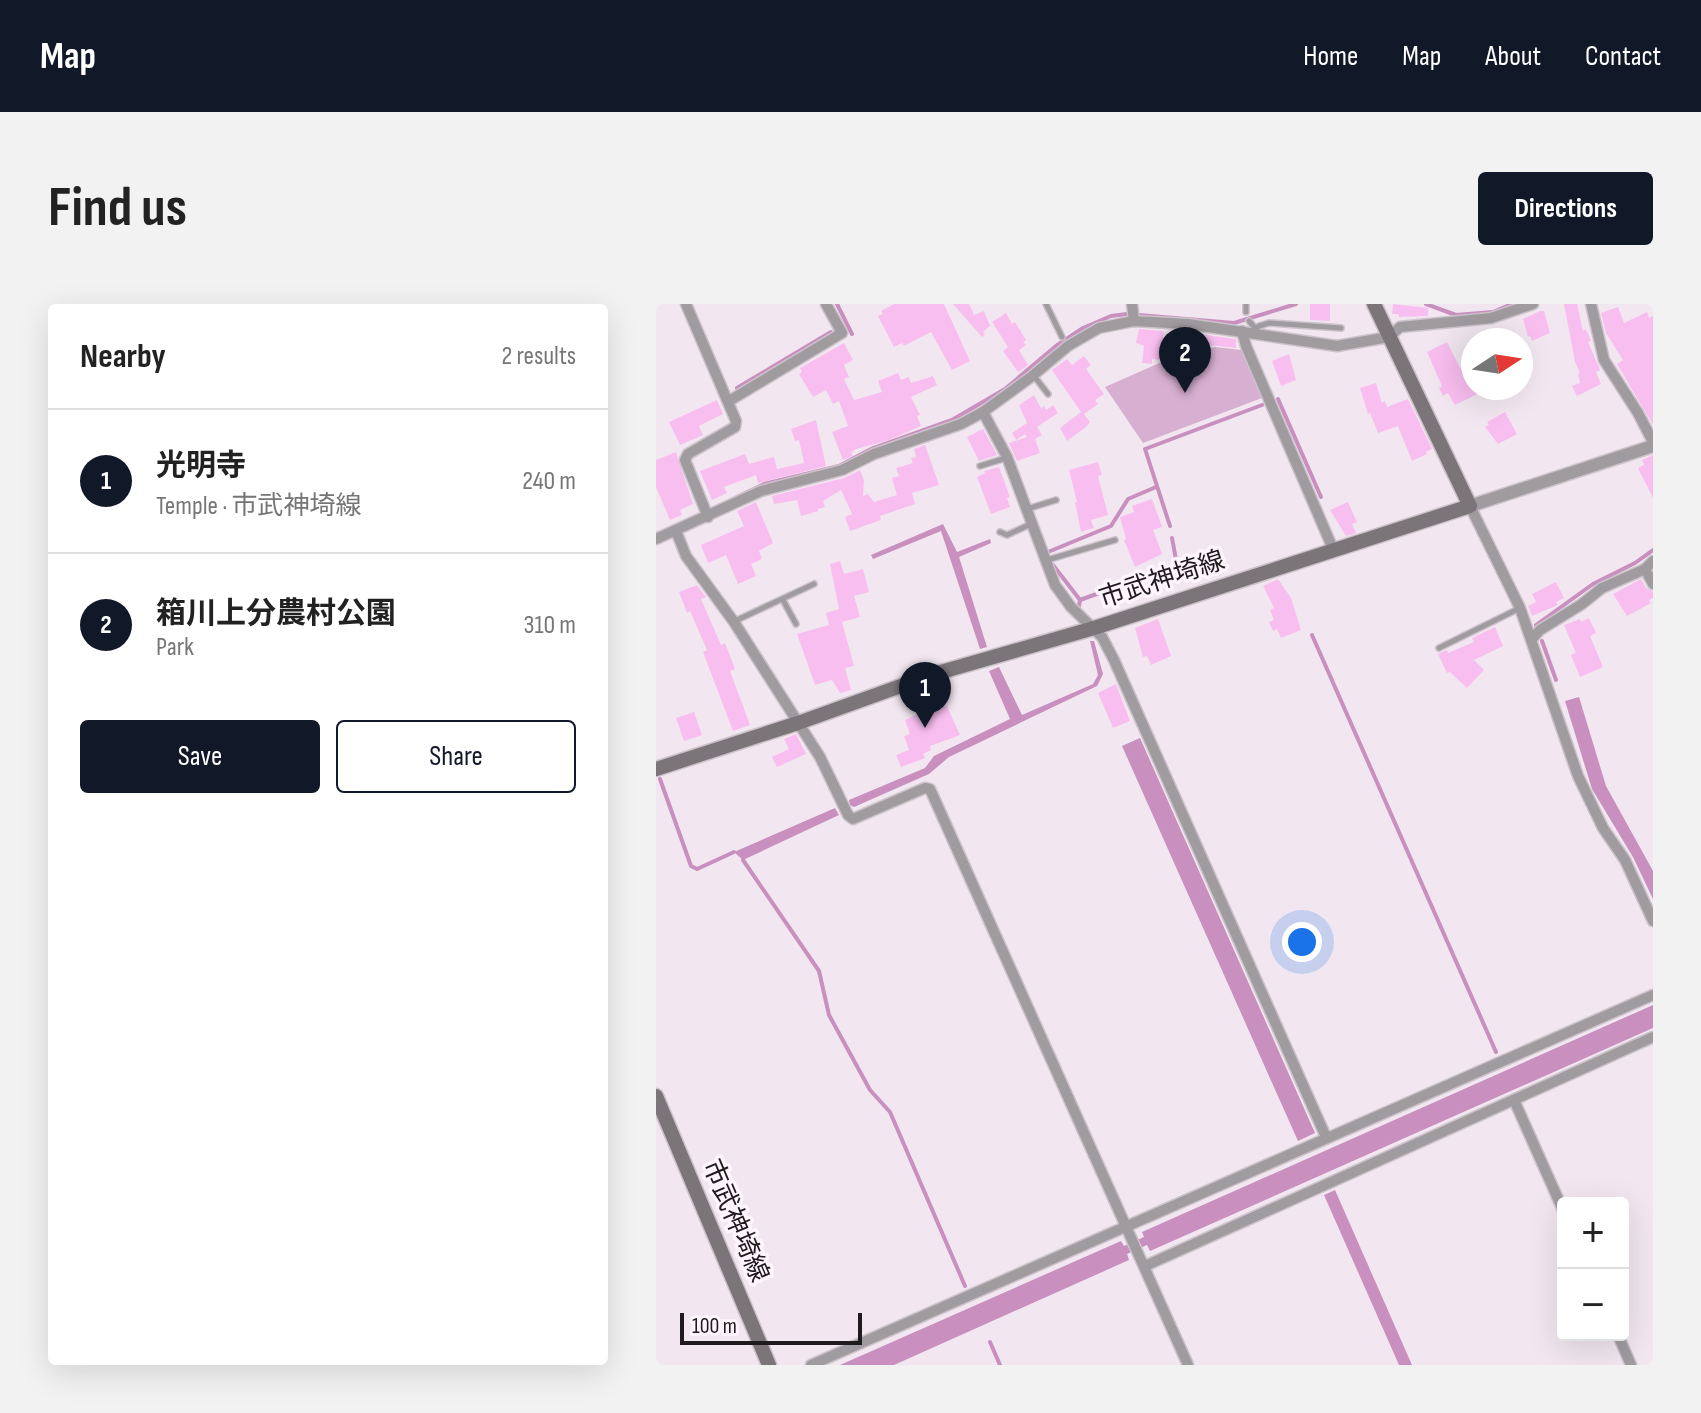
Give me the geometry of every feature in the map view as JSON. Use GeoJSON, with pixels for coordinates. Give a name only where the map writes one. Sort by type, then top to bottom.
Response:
{"type":"FeatureCollection","features":[{"type":"Feature","properties":{"kind":"main road"},"geometry":{"type":"LineString","coordinates":[[1374,304],[1470,506]]}},
{"type":"Feature","properties":{"kind":"main road","name":"市武神埼線"},"geometry":{"type":"LineString","coordinates":[[656,769],[934,674],[1094,628],[1470,506]]}},
{"type":"Feature","properties":{"kind":"main road","name":"市武神埼線"},"geometry":{"type":"LineString","coordinates":[[656,1096],[769,1365]]}},
{"type":"Feature","properties":{"kind":"street"},"geometry":{"type":"LineString","coordinates":[[686,304],[736,421],[735,427],[688,454],[685,460],[706,512]]}},
{"type":"Feature","properties":{"kind":"street"},"geometry":{"type":"LineString","coordinates":[[729,401],[842,333],[826,304]]}},
{"type":"Feature","properties":{"kind":"street"},"geometry":{"type":"LineString","coordinates":[[656,539],[676,531],[706,512],[761,491],[842,470],[874,454],[961,424],[983,412],[1068,346],[1133,312],[1337,346],[1389,337],[1400,327],[1491,318],[1533,304]]}},
{"type":"Feature","properties":{"kind":"street"},"geometry":{"type":"LineString","coordinates":[[1591,304],[1604,360],[1638,413],[1653,444],[1470,506],[1520,608],[1578,776],[1603,828],[1625,860],[1653,921]]}},
{"type":"Feature","properties":{"kind":"street"},"geometry":{"type":"LineString","coordinates":[[1249,331],[1333,549]]}},
{"type":"Feature","properties":{"kind":"street"},"geometry":{"type":"LineString","coordinates":[[983,412],[1007,457],[1055,585],[1071,607],[1102,637],[1114,660],[1326,1137]]}},
{"type":"Feature","properties":{"kind":"street"},"geometry":{"type":"LineString","coordinates":[[676,531],[686,556],[734,622],[820,757],[848,815],[853,819],[925,788],[930,789],[1188,1365]]}},
{"type":"Feature","properties":{"kind":"street"},"geometry":{"type":"LineString","coordinates":[[1532,639],[1540,630],[1602,588],[1649,565],[1653,584]]}},
{"type":"Feature","properties":{"kind":"street"},"geometry":{"type":"LineString","coordinates":[[811,1365],[1653,995]]}},
{"type":"Feature","properties":{"kind":"street"},"geometry":{"type":"LineString","coordinates":[[1145,1266],[1653,1037]]}},
{"type":"Feature","properties":{"kind":"street"},"geometry":{"type":"LineString","coordinates":[[1514,1100],[1557,1197]]}},
{"type":"Feature","properties":{"kind":"street"},"geometry":{"type":"LineString","coordinates":[[1621,1341],[1631,1365]]}},
{"type":"Feature","properties":{"kind":"lane"},"geometry":{"type":"LineString","coordinates":[[1046,304],[1062,337]]}},
{"type":"Feature","properties":{"kind":"lane"},"geometry":{"type":"LineString","coordinates":[[1246,304],[1246,312]]}},
{"type":"Feature","properties":{"kind":"lane"},"geometry":{"type":"LineString","coordinates":[[1249,321],[1249,331],[1269,323],[1341,328]]}},
{"type":"Feature","properties":{"kind":"lane"},"geometry":{"type":"LineString","coordinates":[[1604,360],[1615,356]]}},
{"type":"Feature","properties":{"kind":"lane"},"geometry":{"type":"LineString","coordinates":[[1033,375],[1048,394]]}},
{"type":"Feature","properties":{"kind":"lane"},"geometry":{"type":"LineString","coordinates":[[980,466],[1007,457]]}},
{"type":"Feature","properties":{"kind":"lane"},"geometry":{"type":"LineString","coordinates":[[1026,509],[1056,500]]}},
{"type":"Feature","properties":{"kind":"lane"},"geometry":{"type":"LineString","coordinates":[[1000,532],[1007,535],[1031,524]]}},
{"type":"Feature","properties":{"kind":"lane"},"geometry":{"type":"LineString","coordinates":[[1045,560],[1115,540]]}},
{"type":"Feature","properties":{"kind":"lane"},"geometry":{"type":"LineString","coordinates":[[734,622],[814,584]]}},
{"type":"Feature","properties":{"kind":"lane"},"geometry":{"type":"LineString","coordinates":[[783,600],[796,624]]}},
{"type":"Feature","properties":{"kind":"lane"},"geometry":{"type":"LineString","coordinates":[[1439,648],[1520,608]]}},
{"type":"Feature","properties":{"kind":"shaded area"},"geometry":{"type":"Polygon","coordinates":[[[1215,347],[1242,350],[1262,398],[1143,443],[1105,387],[1173,357],[1176,360],[1215,347]]]}},
{"type":"Feature","properties":{"kind":"shaded area"},"geometry":{"type":"Polygon","coordinates":[[[943,524],[957,552],[990,539],[991,543],[959,557],[987,647],[980,649],[941,531],[873,559],[871,555],[943,524]]]}},
{"type":"Feature","properties":{"kind":"shaded area"},"geometry":{"type":"Polygon","coordinates":[[[1090,641],[1094,641],[1103,674],[1097,686],[949,757],[929,774],[854,807],[850,805],[849,800],[925,768],[934,756],[1010,719],[989,671],[999,667],[1022,715],[1093,684],[1098,675],[1090,641]]]}},
{"type":"Feature","properties":{"kind":"shaded area"},"geometry":{"type":"Polygon","coordinates":[[[1579,697],[1606,786],[1653,871],[1653,899],[1633,857],[1592,789],[1565,701],[1579,697]]]}},
{"type":"Feature","properties":{"kind":"shaded area"},"geometry":{"type":"Polygon","coordinates":[[[1140,738],[1315,1133],[1298,1141],[1122,746],[1140,738]]]}},
{"type":"Feature","properties":{"kind":"shaded area"},"geometry":{"type":"Polygon","coordinates":[[[835,808],[839,815],[743,860],[734,852],[835,808]]]}},
{"type":"Feature","properties":{"kind":"shaded area"},"geometry":{"type":"Polygon","coordinates":[[[1653,1005],[1653,1028],[1150,1251],[1147,1245],[1127,1254],[1129,1260],[894,1365],[840,1365],[1121,1241],[1124,1246],[1144,1237],[1142,1232],[1653,1005]]]}},
{"type":"Feature","properties":{"kind":"shaded area"},"geometry":{"type":"Polygon","coordinates":[[[1335,1190],[1412,1365],[1399,1365],[1324,1195],[1335,1190]]]}},
{"type":"Feature","properties":{"kind":"building"},"geometry":{"type":"Polygon","coordinates":[[[894,304],[944,304],[970,361],[952,370],[931,332],[904,346],[902,343],[894,347],[878,316],[894,304]]]}},
{"type":"Feature","properties":{"kind":"building"},"geometry":{"type":"Polygon","coordinates":[[[953,304],[969,304],[974,315],[984,311],[990,326],[983,332],[985,335],[982,337],[953,304]]]}},
{"type":"Feature","properties":{"kind":"building"},"geometry":{"type":"Polygon","coordinates":[[[1310,304],[1330,304],[1330,321],[1310,320],[1310,304]]]}},
{"type":"Feature","properties":{"kind":"building"},"geometry":{"type":"Polygon","coordinates":[[[1393,304],[1428,308],[1428,316],[1399,317],[1399,314],[1392,314],[1393,304]]]}},
{"type":"Feature","properties":{"kind":"building"},"geometry":{"type":"Polygon","coordinates":[[[1564,304],[1577,304],[1583,331],[1586,329],[1600,370],[1596,372],[1601,384],[1577,396],[1572,386],[1580,383],[1580,373],[1564,304]]]}},
{"type":"Feature","properties":{"kind":"building"},"geometry":{"type":"Polygon","coordinates":[[[1618,307],[1624,323],[1647,312],[1649,318],[1653,316],[1653,425],[1617,364],[1623,360],[1606,333],[1601,313],[1618,307]]]}},
{"type":"Feature","properties":{"kind":"building"},"geometry":{"type":"Polygon","coordinates":[[[1544,311],[1550,333],[1533,341],[1533,328],[1526,328],[1523,319],[1544,311]]]}},
{"type":"Feature","properties":{"kind":"building"},"geometry":{"type":"Polygon","coordinates":[[[1006,313],[1026,340],[1023,342],[1026,345],[1019,350],[1028,365],[1018,372],[1003,351],[1008,347],[992,322],[1006,313]]]}},
{"type":"Feature","properties":{"kind":"building"},"geometry":{"type":"Polygon","coordinates":[[[1139,329],[1164,331],[1160,360],[1152,359],[1152,364],[1142,363],[1144,346],[1136,343],[1139,329]]]}},
{"type":"Feature","properties":{"kind":"building"},"geometry":{"type":"Polygon","coordinates":[[[1183,332],[1236,339],[1236,348],[1199,344],[1199,348],[1191,346],[1190,351],[1180,350],[1183,332]]]}},
{"type":"Feature","properties":{"kind":"building"},"geometry":{"type":"Polygon","coordinates":[[[1447,342],[1461,367],[1461,400],[1465,400],[1455,405],[1448,393],[1443,396],[1439,388],[1442,386],[1427,352],[1447,342]]]}},
{"type":"Feature","properties":{"kind":"building"},"geometry":{"type":"Polygon","coordinates":[[[844,343],[853,360],[844,365],[849,377],[844,379],[854,400],[882,392],[878,381],[898,373],[901,380],[909,377],[911,383],[933,376],[937,385],[911,397],[920,415],[917,416],[921,426],[889,440],[856,449],[851,453],[853,456],[843,460],[832,432],[848,426],[839,401],[833,404],[826,390],[813,397],[799,374],[802,372],[800,368],[844,343]]]}},
{"type":"Feature","properties":{"kind":"building"},"geometry":{"type":"Polygon","coordinates":[[[1289,354],[1296,380],[1281,386],[1272,361],[1289,354]]]}},
{"type":"Feature","properties":{"kind":"building"},"geometry":{"type":"Polygon","coordinates":[[[1084,356],[1091,365],[1086,369],[1104,394],[1095,400],[1098,404],[1084,414],[1090,422],[1067,441],[1060,428],[1081,412],[1052,370],[1067,359],[1072,365],[1084,356]]]}},
{"type":"Feature","properties":{"kind":"building"},"geometry":{"type":"Polygon","coordinates":[[[1376,383],[1382,403],[1385,401],[1387,407],[1408,399],[1432,449],[1427,454],[1412,461],[1398,426],[1378,433],[1360,388],[1376,383]]]}},
{"type":"Feature","properties":{"kind":"building"},"geometry":{"type":"Polygon","coordinates":[[[1034,395],[1041,408],[1044,406],[1046,410],[1053,405],[1058,413],[1037,427],[1042,435],[1035,439],[1040,453],[1017,461],[1009,443],[1027,437],[1025,434],[1016,440],[1012,433],[1027,423],[1019,405],[1034,395]]]}},
{"type":"Feature","properties":{"kind":"building"},"geometry":{"type":"Polygon","coordinates":[[[717,400],[723,414],[699,426],[703,435],[680,445],[669,422],[717,400]]]}},
{"type":"Feature","properties":{"kind":"building"},"geometry":{"type":"Polygon","coordinates":[[[1505,412],[1517,434],[1498,444],[1485,427],[1489,425],[1487,422],[1505,412]]]}},
{"type":"Feature","properties":{"kind":"building"},"geometry":{"type":"Polygon","coordinates":[[[816,420],[826,466],[758,483],[756,475],[724,487],[727,493],[712,500],[700,471],[745,454],[749,464],[774,457],[777,469],[804,463],[799,440],[795,441],[791,429],[816,420]]]}},
{"type":"Feature","properties":{"kind":"building"},"geometry":{"type":"Polygon","coordinates":[[[983,429],[997,455],[979,461],[967,437],[983,429]]]}},
{"type":"Feature","properties":{"kind":"building"},"geometry":{"type":"Polygon","coordinates":[[[925,445],[939,485],[912,493],[915,504],[880,516],[881,520],[850,531],[845,517],[852,514],[841,490],[823,501],[825,507],[801,516],[797,500],[774,504],[772,496],[844,478],[860,470],[864,480],[863,496],[868,494],[874,502],[897,495],[892,478],[899,476],[896,468],[913,463],[911,458],[916,457],[914,449],[925,445]]]}},
{"type":"Feature","properties":{"kind":"building"},"geometry":{"type":"Polygon","coordinates":[[[676,452],[693,504],[680,510],[682,515],[670,520],[656,487],[656,460],[676,452]]]}},
{"type":"Feature","properties":{"kind":"building"},"geometry":{"type":"Polygon","coordinates":[[[1653,455],[1653,498],[1638,468],[1644,465],[1642,460],[1653,455]]]}},
{"type":"Feature","properties":{"kind":"building"},"geometry":{"type":"Polygon","coordinates":[[[1098,462],[1102,475],[1098,476],[1108,515],[1091,520],[1094,528],[1081,532],[1069,470],[1098,462]]]}},
{"type":"Feature","properties":{"kind":"building"},"geometry":{"type":"Polygon","coordinates":[[[1002,466],[999,467],[1010,497],[1007,498],[1010,507],[991,514],[977,477],[984,471],[1002,466]]]}},
{"type":"Feature","properties":{"kind":"building"},"geometry":{"type":"Polygon","coordinates":[[[1152,499],[1162,527],[1153,530],[1162,554],[1135,567],[1124,540],[1120,517],[1134,512],[1132,506],[1152,499]]]}},
{"type":"Feature","properties":{"kind":"building"},"geometry":{"type":"Polygon","coordinates":[[[756,502],[773,543],[759,551],[762,559],[751,564],[756,576],[738,584],[726,555],[708,563],[701,545],[744,526],[737,511],[756,502]]]}},
{"type":"Feature","properties":{"kind":"building"},"geometry":{"type":"Polygon","coordinates":[[[1348,502],[1357,522],[1352,524],[1356,533],[1346,536],[1330,510],[1348,502]]]}},
{"type":"Feature","properties":{"kind":"building"},"geometry":{"type":"Polygon","coordinates":[[[840,561],[844,574],[863,569],[869,592],[854,596],[860,617],[842,622],[854,666],[845,668],[851,690],[840,693],[832,680],[815,685],[797,634],[829,625],[826,613],[839,609],[830,564],[840,561]]]}},
{"type":"Feature","properties":{"kind":"building"},"geometry":{"type":"Polygon","coordinates":[[[1278,579],[1291,598],[1301,630],[1281,638],[1269,622],[1274,620],[1270,610],[1274,608],[1263,586],[1278,579]]]}},
{"type":"Feature","properties":{"kind":"building"},"geometry":{"type":"Polygon","coordinates":[[[1641,579],[1646,588],[1653,592],[1653,598],[1649,600],[1651,603],[1627,616],[1613,594],[1641,579]]]}},
{"type":"Feature","properties":{"kind":"building"},"geometry":{"type":"Polygon","coordinates":[[[1556,582],[1564,598],[1556,602],[1558,605],[1532,616],[1528,606],[1536,602],[1532,594],[1556,582]]]}},
{"type":"Feature","properties":{"kind":"building"},"geometry":{"type":"Polygon","coordinates":[[[697,585],[706,597],[701,599],[735,669],[730,671],[750,725],[733,731],[703,652],[707,650],[679,592],[697,585]]]}},
{"type":"Feature","properties":{"kind":"building"},"geometry":{"type":"Polygon","coordinates":[[[1589,618],[1596,633],[1590,636],[1603,667],[1580,677],[1571,655],[1576,653],[1564,625],[1589,618]]]}},
{"type":"Feature","properties":{"kind":"building"},"geometry":{"type":"Polygon","coordinates":[[[1158,619],[1171,656],[1151,665],[1147,656],[1143,657],[1135,628],[1158,619]]]}},
{"type":"Feature","properties":{"kind":"building"},"geometry":{"type":"Polygon","coordinates":[[[1495,627],[1503,646],[1474,660],[1484,670],[1467,688],[1450,672],[1447,673],[1438,654],[1474,642],[1472,638],[1495,627]]]}},
{"type":"Feature","properties":{"kind":"building"},"geometry":{"type":"Polygon","coordinates":[[[1116,684],[1130,721],[1113,728],[1098,693],[1116,684]]]}},
{"type":"Feature","properties":{"kind":"building"},"geometry":{"type":"Polygon","coordinates":[[[945,702],[960,735],[930,746],[931,750],[923,754],[925,758],[901,767],[896,755],[909,750],[904,736],[910,734],[905,720],[945,702]]]}},
{"type":"Feature","properties":{"kind":"building"},"geometry":{"type":"Polygon","coordinates":[[[694,712],[702,735],[684,741],[676,718],[694,712]]]}},
{"type":"Feature","properties":{"kind":"building"},"geometry":{"type":"Polygon","coordinates":[[[796,734],[806,754],[777,767],[772,757],[789,749],[784,739],[796,734]]]}},
{"type":"Feature","properties":{"kind":"waterway"},"geometry":{"type":"LineString","coordinates":[[837,304],[852,334]]}},
{"type":"Feature","properties":{"kind":"waterway"},"geometry":{"type":"LineString","coordinates":[[737,497],[764,484],[839,466],[871,449],[952,420],[1005,389],[1056,346],[1083,328],[1111,316],[1127,314],[1234,323],[1296,304]]}},
{"type":"Feature","properties":{"kind":"waterway"},"geometry":{"type":"LineString","coordinates":[[1426,304],[1456,315],[1493,312],[1512,304]]}},
{"type":"Feature","properties":{"kind":"waterway"},"geometry":{"type":"LineString","coordinates":[[737,388],[831,332]]}},
{"type":"Feature","properties":{"kind":"waterway"},"geometry":{"type":"LineString","coordinates":[[1278,399],[1321,497]]}},
{"type":"Feature","properties":{"kind":"waterway"},"geometry":{"type":"LineString","coordinates":[[1170,526],[1145,449],[1262,405]]}},
{"type":"Feature","properties":{"kind":"waterway"},"geometry":{"type":"LineString","coordinates":[[1048,552],[1111,526],[1128,499],[1156,487]]}},
{"type":"Feature","properties":{"kind":"waterway"},"geometry":{"type":"LineString","coordinates":[[1079,606],[1080,600],[1177,565],[1172,538]]}},
{"type":"Feature","properties":{"kind":"waterway"},"geometry":{"type":"LineString","coordinates":[[1536,625],[1593,584],[1635,563],[1653,550]]}},
{"type":"Feature","properties":{"kind":"waterway"},"geometry":{"type":"LineString","coordinates":[[1053,565],[1080,600]]}},
{"type":"Feature","properties":{"kind":"waterway"},"geometry":{"type":"LineString","coordinates":[[1312,635],[1496,1052]]}},
{"type":"Feature","properties":{"kind":"waterway"},"geometry":{"type":"LineString","coordinates":[[1542,641],[1556,680]]}},
{"type":"Feature","properties":{"kind":"waterway"},"geometry":{"type":"LineString","coordinates":[[660,779],[691,866],[697,869],[734,852]]}},
{"type":"Feature","properties":{"kind":"waterway"},"geometry":{"type":"LineString","coordinates":[[743,860],[819,971],[829,1015],[870,1090],[890,1112],[965,1286]]}},
{"type":"Feature","properties":{"kind":"waterway"},"geometry":{"type":"LineString","coordinates":[[990,1342],[1000,1365]]}},
{"type":"Feature","properties":{"kind":"place","name":"箱川上分農村公園"},"geometry":{"type":"Point","coordinates":[1185,393]}},
{"type":"Feature","properties":{"kind":"place","name":"光明寺"},"geometry":{"type":"Point","coordinates":[925,728]}}]}
